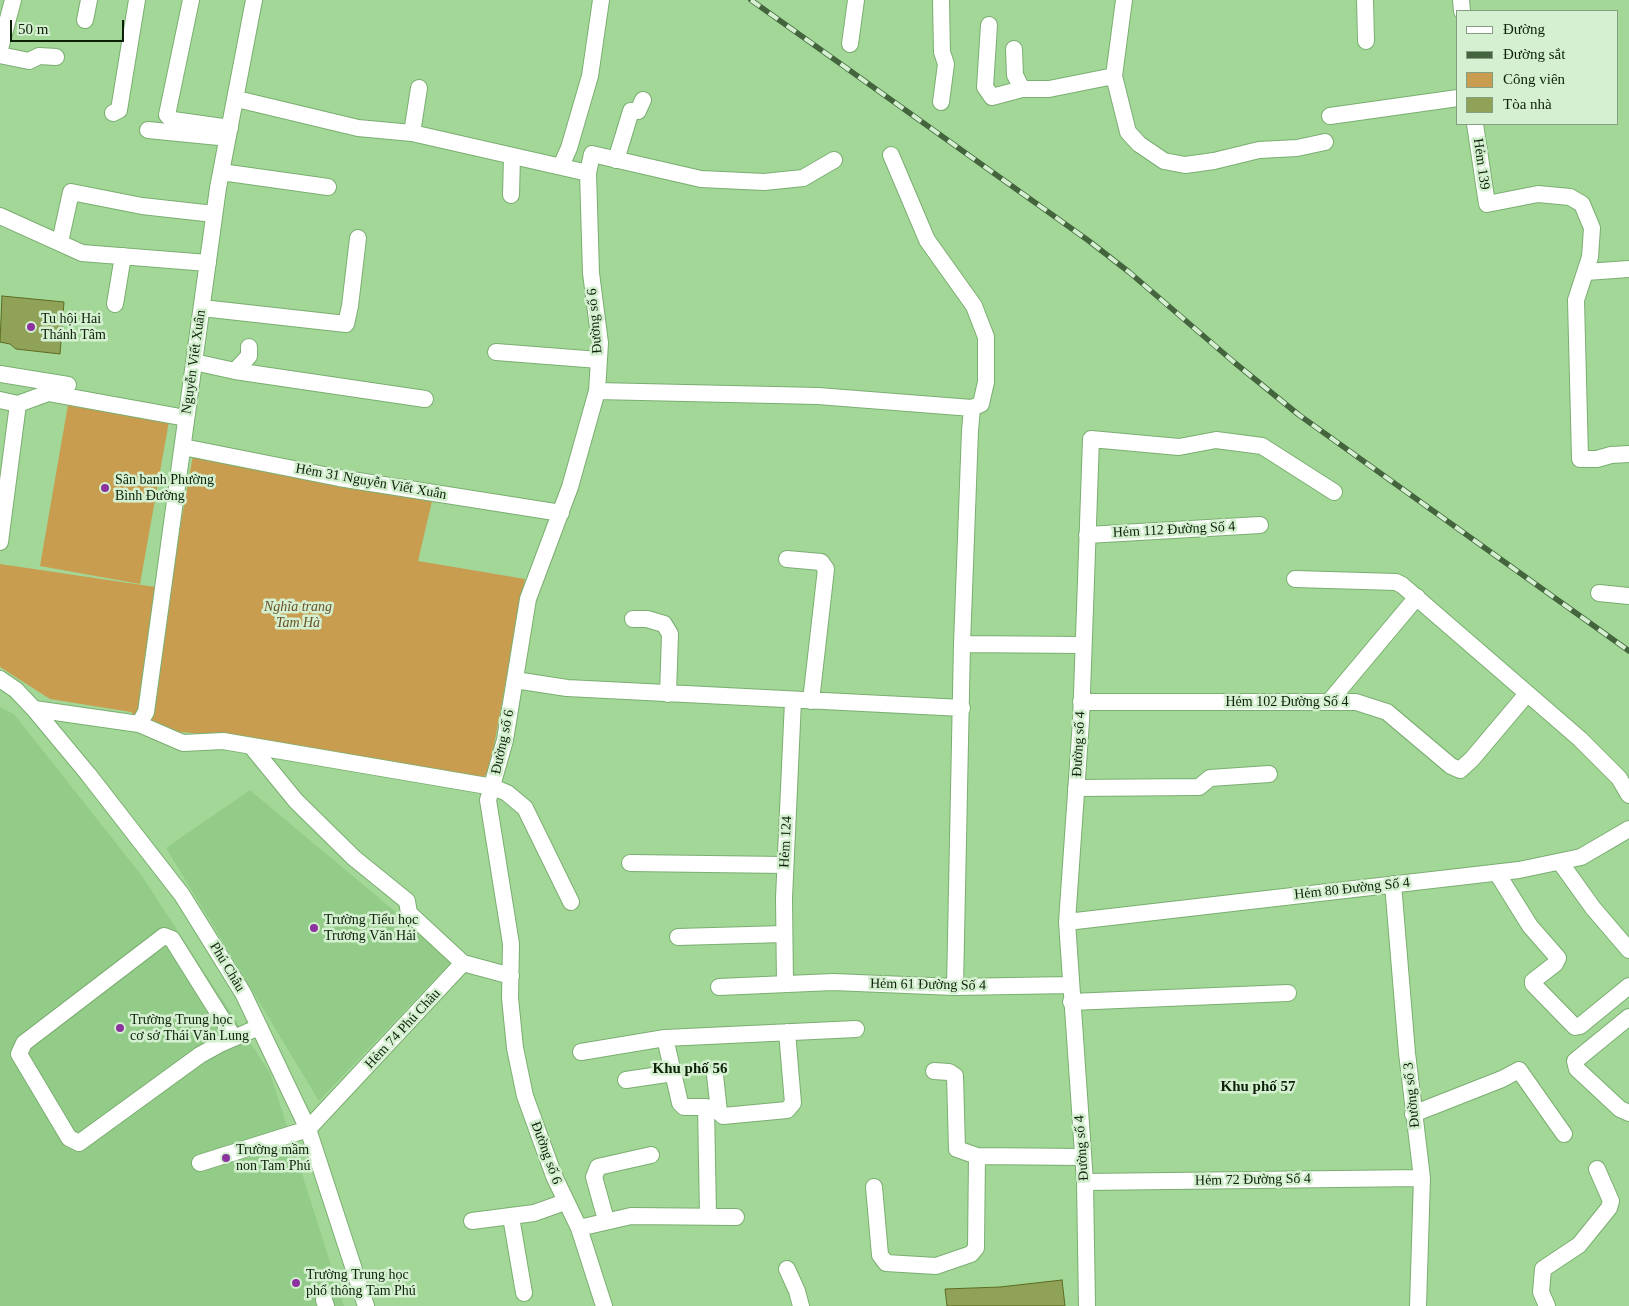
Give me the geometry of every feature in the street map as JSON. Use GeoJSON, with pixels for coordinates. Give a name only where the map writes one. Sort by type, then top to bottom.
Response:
{"type":"FeatureCollection","features":[{"type":"Feature","properties":{"kind":"street"},"geometry":{"type":"LineString","coordinates":[[0,50],[13,0]]}},
{"type":"Feature","properties":{"kind":"street"},"geometry":{"type":"LineString","coordinates":[[85,20],[89,0]]}},
{"type":"Feature","properties":{"kind":"street"},"geometry":{"type":"LineString","coordinates":[[113,113],[119,110],[137,0]]}},
{"type":"Feature","properties":{"kind":"street"},"geometry":{"type":"LineString","coordinates":[[191,0],[167,115],[173,120],[229,133]]}},
{"type":"Feature","properties":{"kind":"street","name":"Nguyễn Viết Xuân"},"geometry":{"type":"LineString","coordinates":[[139,724],[146,712],[214,214],[254,0]]}},
{"type":"Feature","properties":{"kind":"street"},"geometry":{"type":"LineString","coordinates":[[561,166],[569,148],[590,76],[602,0]]}},
{"type":"Feature","properties":{"kind":"street"},"geometry":{"type":"LineString","coordinates":[[850,44],[856,0]]}},
{"type":"Feature","properties":{"kind":"street"},"geometry":{"type":"LineString","coordinates":[[941,0],[942,52],[946,64],[941,102]]}},
{"type":"Feature","properties":{"kind":"street"},"geometry":{"type":"LineString","coordinates":[[1124,0],[1114,76],[1128,132],[1139,144],[1164,161],[1186,165],[1214,161],[1259,150],[1297,148],[1324,142]]}},
{"type":"Feature","properties":{"kind":"street"},"geometry":{"type":"LineString","coordinates":[[1365,0],[1366,41]]}},
{"type":"Feature","properties":{"kind":"street"},"geometry":{"type":"LineString","coordinates":[[989,25],[985,87],[992,97],[1022,88],[1049,89],[1114,76]]}},
{"type":"Feature","properties":{"kind":"street"},"geometry":{"type":"LineString","coordinates":[[1014,49],[1015,75],[1022,88]]}},
{"type":"Feature","properties":{"kind":"street"},"geometry":{"type":"LineString","coordinates":[[0,54],[29,60],[39,56],[56,57]]}},
{"type":"Feature","properties":{"kind":"street"},"geometry":{"type":"LineString","coordinates":[[412,133],[419,88]]}},
{"type":"Feature","properties":{"kind":"street"},"geometry":{"type":"LineString","coordinates":[[1330,116],[1456,98]]}},
{"type":"Feature","properties":{"kind":"street"},"geometry":{"type":"LineString","coordinates":[[237,99],[358,128],[412,133],[588,173],[592,154],[701,179],[764,182],[803,178],[834,160]]}},
{"type":"Feature","properties":{"kind":"street"},"geometry":{"type":"LineString","coordinates":[[616,160],[631,111],[638,111],[643,100]]}},
{"type":"Feature","properties":{"kind":"street","name":"Hẻm 139"},"geometry":{"type":"LineString","coordinates":[[1476,125],[1487,204],[1538,194],[1570,198],[1582,204],[1592,228],[1586,272]]}},
{"type":"Feature","properties":{"kind":"street"},"geometry":{"type":"LineString","coordinates":[[148,130],[229,133]]}},
{"type":"Feature","properties":{"kind":"street"},"geometry":{"type":"LineString","coordinates":[[597,391],[818,396],[972,408],[981,404],[986,382],[986,337],[974,306],[927,240],[891,156]]}},
{"type":"Feature","properties":{"kind":"street"},"geometry":{"type":"LineString","coordinates":[[511,195],[512,157]]}},
{"type":"Feature","properties":{"kind":"street"},"geometry":{"type":"LineString","coordinates":[[221,172],[328,187]]}},
{"type":"Feature","properties":{"kind":"street","name":"Đường số 6"},"geometry":{"type":"LineString","coordinates":[[588,173],[591,273],[600,343],[597,391],[561,513],[528,599],[505,740],[488,800],[511,944],[510,998],[515,1048],[525,1096],[565,1202],[579,1228],[604,1306]]}},
{"type":"Feature","properties":{"kind":"street"},"geometry":{"type":"LineString","coordinates":[[60,242],[71,192],[142,206],[214,214]]}},
{"type":"Feature","properties":{"kind":"street"},"geometry":{"type":"LineString","coordinates":[[0,216],[82,253],[208,263]]}},
{"type":"Feature","properties":{"kind":"street"},"geometry":{"type":"LineString","coordinates":[[202,308],[346,324],[358,238]]}},
{"type":"Feature","properties":{"kind":"street"},"geometry":{"type":"LineString","coordinates":[[115,304],[123,256]]}},
{"type":"Feature","properties":{"kind":"street"},"geometry":{"type":"LineString","coordinates":[[1629,269],[1586,272],[1576,300],[1580,459],[1598,459],[1611,455],[1629,454]]}},
{"type":"Feature","properties":{"kind":"street"},"geometry":{"type":"LineString","coordinates":[[235,371],[249,356],[249,347]]}},
{"type":"Feature","properties":{"kind":"street"},"geometry":{"type":"LineString","coordinates":[[496,352],[599,360]]}},
{"type":"Feature","properties":{"kind":"street"},"geometry":{"type":"LineString","coordinates":[[194,362],[235,371],[425,399]]}},
{"type":"Feature","properties":{"kind":"street"},"geometry":{"type":"LineString","coordinates":[[0,374],[187,413]]}},
{"type":"Feature","properties":{"kind":"street"},"geometry":{"type":"LineString","coordinates":[[0,400],[18,404],[48,393],[187,413]]}},
{"type":"Feature","properties":{"kind":"street"},"geometry":{"type":"LineString","coordinates":[[0,542],[18,404]]}},
{"type":"Feature","properties":{"kind":"street"},"geometry":{"type":"LineString","coordinates":[[955,987],[962,644],[972,408]]}},
{"type":"Feature","properties":{"kind":"street","name":"Đường số 4"},"geometry":{"type":"LineString","coordinates":[[1087,1306],[1085,1182],[1071,1002],[1067,922],[1081,702],[1091,439],[1178,447],[1216,440],[1262,446],[1334,492]]}},
{"type":"Feature","properties":{"kind":"street","name":"Hẻm 31 Nguyễn Viết Xuân"},"geometry":{"type":"LineString","coordinates":[[183,447],[339,478],[561,513]]}},
{"type":"Feature","properties":{"kind":"street","name":"Hẻm 112 Đường Số 4"},"geometry":{"type":"LineString","coordinates":[[1087,535],[1260,525]]}},
{"type":"Feature","properties":{"kind":"street"},"geometry":{"type":"LineString","coordinates":[[787,559],[822,562],[826,569],[811,701]]}},
{"type":"Feature","properties":{"kind":"street"},"geometry":{"type":"LineString","coordinates":[[1295,579],[1396,582],[1417,598],[1526,695],[1580,739],[1619,778],[1629,795]]}},
{"type":"Feature","properties":{"kind":"street"},"geometry":{"type":"LineString","coordinates":[[1599,593],[1629,596]]}},
{"type":"Feature","properties":{"kind":"street"},"geometry":{"type":"LineString","coordinates":[[1329,702],[1417,598]]}},
{"type":"Feature","properties":{"kind":"street"},"geometry":{"type":"LineString","coordinates":[[633,619],[647,619],[664,624],[670,634],[668,694]]}},
{"type":"Feature","properties":{"kind":"street"},"geometry":{"type":"LineString","coordinates":[[962,644],[1082,645]]}},
{"type":"Feature","properties":{"kind":"street","name":"Phú Châu"},"geometry":{"type":"LineString","coordinates":[[0,679],[16,690],[34,709],[88,774],[182,894],[243,993],[308,1129],[366,1306]]}},
{"type":"Feature","properties":{"kind":"street"},"geometry":{"type":"LineString","coordinates":[[515,680],[567,688],[793,701],[962,708]]}},
{"type":"Feature","properties":{"kind":"street","name":"Hẻm 102 Đường Số 4"},"geometry":{"type":"LineString","coordinates":[[1081,702],[1356,702],[1387,712],[1451,766],[1460,770],[1472,759],[1526,695]]}},
{"type":"Feature","properties":{"kind":"street","name":"Hẻm 124"},"geometry":{"type":"LineString","coordinates":[[785,984],[785,865],[793,701]]}},
{"type":"Feature","properties":{"kind":"street"},"geometry":{"type":"LineString","coordinates":[[34,709],[139,724],[183,743],[223,741],[493,787],[507,793],[526,808],[572,902]]}},
{"type":"Feature","properties":{"kind":"street"},"geometry":{"type":"LineString","coordinates":[[251,746],[296,801],[354,858],[407,901],[409,913],[463,963],[510,976]]}},
{"type":"Feature","properties":{"kind":"street"},"geometry":{"type":"LineString","coordinates":[[1076,788],[1199,787],[1210,778],[1269,774]]}},
{"type":"Feature","properties":{"kind":"street","name":"Hẻm 80 Đường Số 4"},"geometry":{"type":"LineString","coordinates":[[1067,922],[1497,873],[1581,857],[1629,829]]}},
{"type":"Feature","properties":{"kind":"street"},"geometry":{"type":"LineString","coordinates":[[1560,862],[1593,908],[1629,950]]}},
{"type":"Feature","properties":{"kind":"street"},"geometry":{"type":"LineString","coordinates":[[630,863],[785,865]]}},
{"type":"Feature","properties":{"kind":"street"},"geometry":{"type":"LineString","coordinates":[[1497,873],[1530,926],[1558,958],[1555,964],[1533,981],[1533,984],[1575,1027],[1580,1026],[1629,986]]}},
{"type":"Feature","properties":{"kind":"street","name":"Đường số 3"},"geometry":{"type":"LineString","coordinates":[[1393,884],[1414,1114],[1422,1178],[1422,1238],[1418,1306]]}},
{"type":"Feature","properties":{"kind":"street"},"geometry":{"type":"LineString","coordinates":[[678,936],[784,934]]}},
{"type":"Feature","properties":{"kind":"street"},"geometry":{"type":"LineString","coordinates":[[234,1038],[172,939],[164,936],[24,1043],[19,1054],[69,1138],[79,1143],[200,1055],[259,1027]]}},
{"type":"Feature","properties":{"kind":"street","name":"Hẻm 74 Phú Châu"},"geometry":{"type":"LineString","coordinates":[[308,1129],[463,963]]}},
{"type":"Feature","properties":{"kind":"street","name":"Hẻm 61 Đường Số 4"},"geometry":{"type":"LineString","coordinates":[[719,987],[833,982],[955,987],[1070,985]]}},
{"type":"Feature","properties":{"kind":"street"},"geometry":{"type":"LineString","coordinates":[[1071,1002],[1288,992]]}},
{"type":"Feature","properties":{"kind":"street"},"geometry":{"type":"LineString","coordinates":[[1629,1017],[1575,1062],[1577,1068],[1620,1109],[1629,1113]]}},
{"type":"Feature","properties":{"kind":"street"},"geometry":{"type":"LineString","coordinates":[[581,1052],[665,1038],[856,1029]]}},
{"type":"Feature","properties":{"kind":"street"},"geometry":{"type":"LineString","coordinates":[[715,1075],[718,1112],[723,1116],[788,1110],[793,1103],[787,1032]]}},
{"type":"Feature","properties":{"kind":"street"},"geometry":{"type":"LineString","coordinates":[[665,1038],[682,1106],[706,1107],[708,1215]]}},
{"type":"Feature","properties":{"kind":"street"},"geometry":{"type":"LineString","coordinates":[[1414,1114],[1502,1079],[1518,1070],[1564,1134]]}},
{"type":"Feature","properties":{"kind":"street"},"geometry":{"type":"LineString","coordinates":[[934,1071],[949,1072],[956,1076],[958,1149],[977,1156],[1083,1157]]}},
{"type":"Feature","properties":{"kind":"street"},"geometry":{"type":"LineString","coordinates":[[626,1080],[674,1073]]}},
{"type":"Feature","properties":{"kind":"street"},"geometry":{"type":"LineString","coordinates":[[200,1163],[308,1129]]}},
{"type":"Feature","properties":{"kind":"street"},"geometry":{"type":"LineString","coordinates":[[606,1220],[594,1177],[598,1167],[651,1155]]}},
{"type":"Feature","properties":{"kind":"street"},"geometry":{"type":"LineString","coordinates":[[874,1187],[880,1255],[886,1263],[936,1266],[971,1254],[976,1248],[977,1156]]}},
{"type":"Feature","properties":{"kind":"street"},"geometry":{"type":"LineString","coordinates":[[1547,1306],[1541,1292],[1543,1269],[1573,1250],[1584,1240],[1609,1208],[1611,1202],[1597,1169]]}},
{"type":"Feature","properties":{"kind":"street","name":"Hẻm 72 Đường Số 4"},"geometry":{"type":"LineString","coordinates":[[1085,1182],[1422,1178]]}},
{"type":"Feature","properties":{"kind":"street"},"geometry":{"type":"LineString","coordinates":[[472,1221],[534,1213],[565,1202]]}},
{"type":"Feature","properties":{"kind":"street"},"geometry":{"type":"LineString","coordinates":[[579,1228],[606,1220],[631,1216],[708,1215],[736,1217]]}},
{"type":"Feature","properties":{"kind":"street"},"geometry":{"type":"LineString","coordinates":[[511,1217],[524,1293]]}},
{"type":"Feature","properties":{"kind":"street"},"geometry":{"type":"LineString","coordinates":[[787,1269],[798,1291],[801,1306]]}},
{"type":"Feature","properties":{"kind":"shaded area"},"geometry":{"type":"Polygon","coordinates":[[[0,707],[14,714],[142,876],[270,1073],[344,1306],[0,1306],[0,707]]]}},
{"type":"Feature","properties":{"kind":"shaded area","name":"Trường Tiểu học Trương Văn Hải"},"geometry":{"type":"Polygon","coordinates":[[[250,790],[453,960],[319,1101],[166,848],[250,790]]]}},
{"type":"Feature","properties":{"kind":"green space","name":"Sân banh Phường Bình Đường"},"geometry":{"type":"Polygon","coordinates":[[[70,393],[171,410],[140,584],[40,566],[70,393]]]}},
{"type":"Feature","properties":{"kind":"green space","name":"Nghĩa trang Tam Hà"},"geometry":{"type":"Polygon","coordinates":[[[194,450],[432,501],[418,561],[525,579],[489,772],[481,779],[226,736],[148,729],[131,712],[50,699],[0,667],[0,564],[169,589],[194,450]]]}},
{"type":"Feature","properties":{"kind":"building","name":"Tu hội Hai Thánh Tâm"},"geometry":{"type":"Polygon","coordinates":[[[2,296],[64,302],[60,354],[16,349],[10,344],[0,342],[2,296]]]}},
{"type":"Feature","properties":{"kind":"building"},"geometry":{"type":"Polygon","coordinates":[[[1062,1280],[1065,1306],[947,1306],[945,1289],[1000,1287],[1062,1280]]]}},
{"type":"Feature","properties":{"kind":"railway"},"geometry":{"type":"LineString","coordinates":[[751,0],[1089,241],[1129,272],[1299,415],[1629,651]]}},
{"type":"Feature","properties":{"kind":"place","name":"Tu hội Hai Thánh Tâm"},"geometry":{"type":"Point","coordinates":[31,327]}},
{"type":"Feature","properties":{"kind":"place","name":"Sân banh Phường Bình Đường"},"geometry":{"type":"Point","coordinates":[105,488]}},
{"type":"Feature","properties":{"kind":"place","name":"Trường Tiểu học Trương Văn Hải"},"geometry":{"type":"Point","coordinates":[314,928]}},
{"type":"Feature","properties":{"kind":"place","name":"Trường Trung học cơ sở Thái Văn Lung"},"geometry":{"type":"Point","coordinates":[120,1028]}},
{"type":"Feature","properties":{"kind":"place","name":"Trường mầm non Tam Phú"},"geometry":{"type":"Point","coordinates":[226,1158]}},
{"type":"Feature","properties":{"kind":"place","name":"Trường Trung học phổ thông Tam Phú"},"geometry":{"type":"Point","coordinates":[296,1283]}},
{"type":"Feature","properties":{"kind":"district","name":"Khu phố 56"},"geometry":{"type":"Point","coordinates":[690,1069]}},
{"type":"Feature","properties":{"kind":"district","name":"Khu phố 57"},"geometry":{"type":"Point","coordinates":[1258,1087]}}]}
